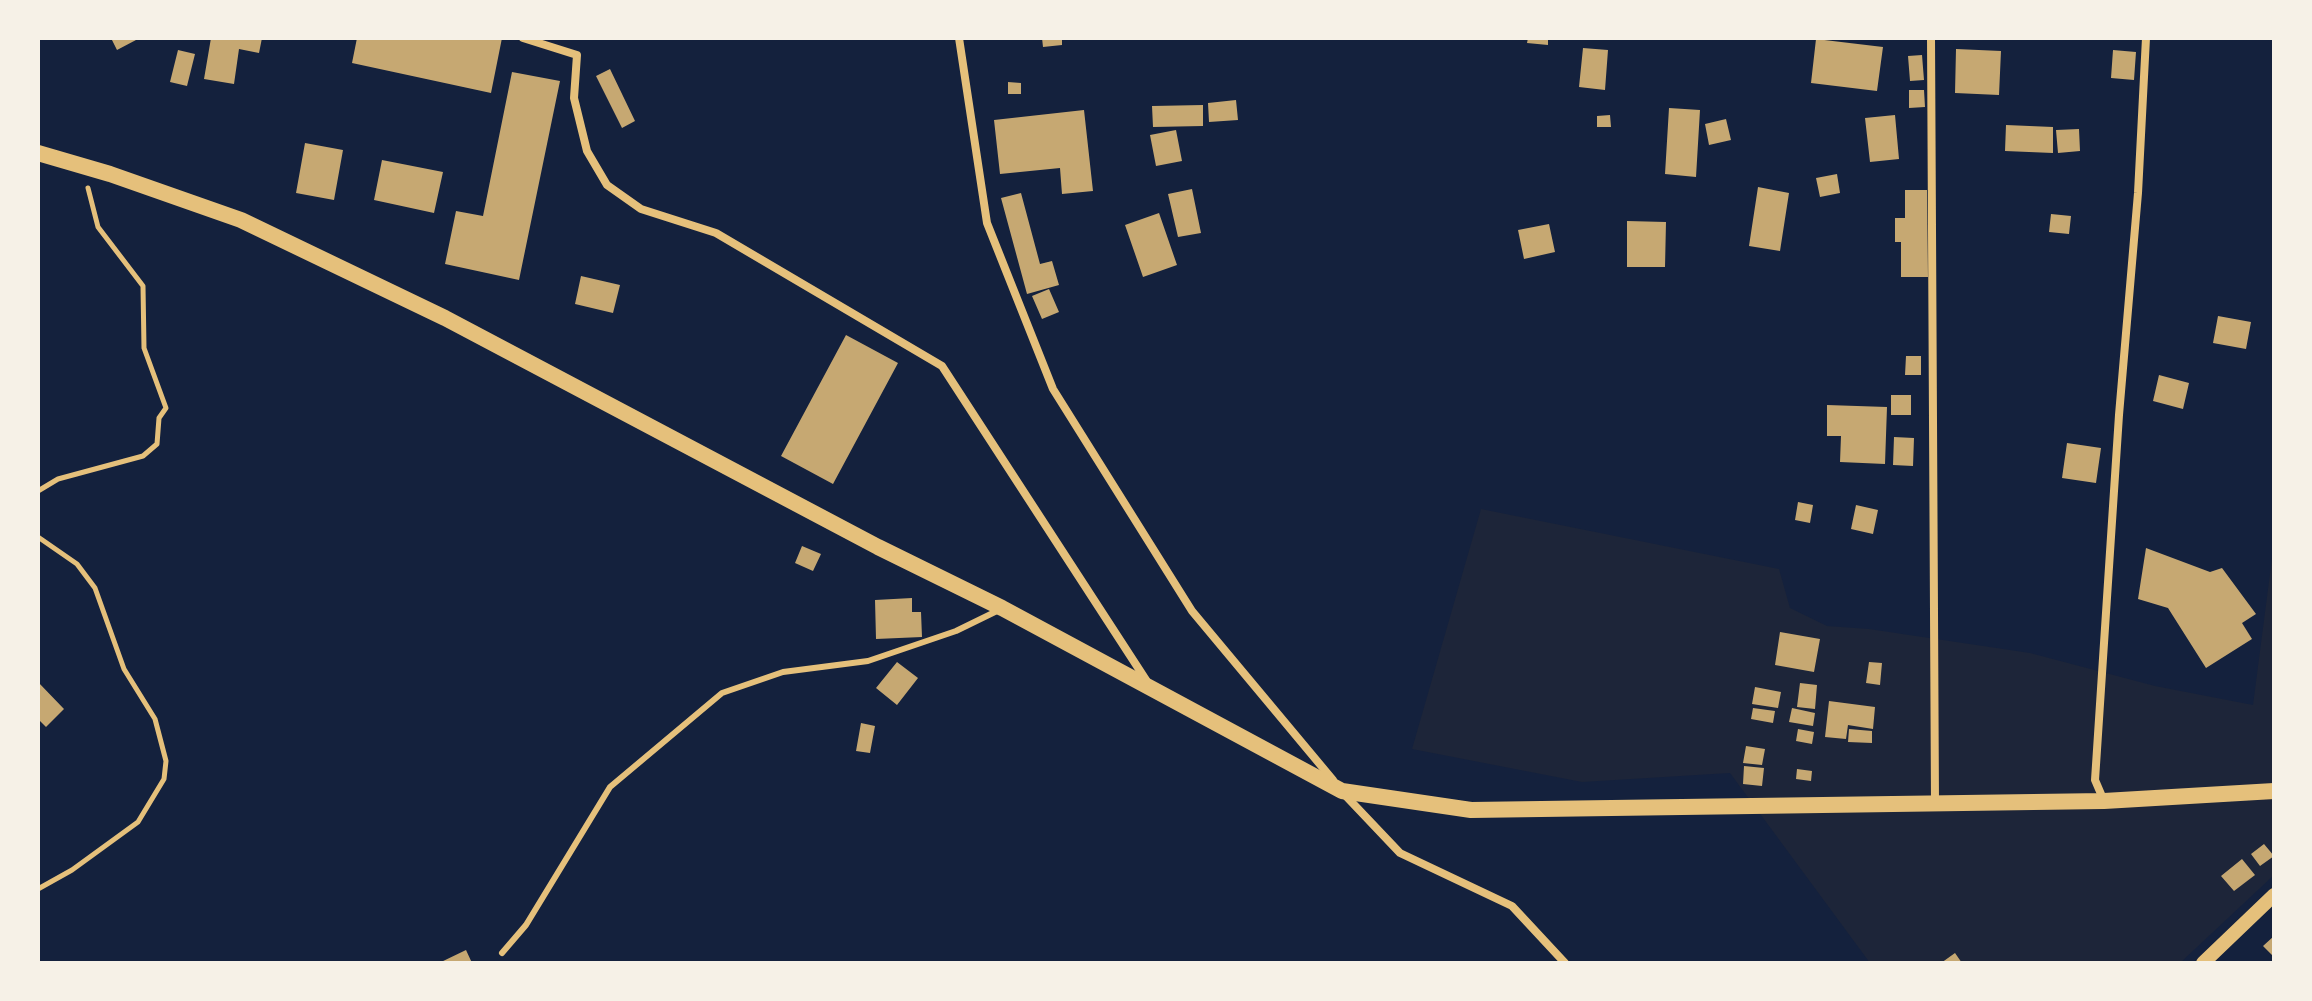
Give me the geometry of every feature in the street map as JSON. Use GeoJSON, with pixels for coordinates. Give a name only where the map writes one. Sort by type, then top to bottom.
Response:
{"type":"FeatureCollection","features":[{"type":"Feature","properties":{"kind":"main road"},"geometry":{"type":"LineString","coordinates":[[38,153],[241,220],[377,285],[1002,608],[1342,791],[1471,810],[2104,801],[2274,791]]}},
{"type":"Feature","properties":{"kind":"street"},"geometry":{"type":"LineString","coordinates":[[523,38],[577,55],[574,98],[587,151],[607,185],[641,209],[716,233],[942,366],[1153,691]]}},
{"type":"Feature","properties":{"kind":"street"},"geometry":{"type":"LineString","coordinates":[[959,38],[987,223],[1053,389],[1192,611],[1342,791],[1400,853],[1512,906],[1565,963]]}},
{"type":"Feature","properties":{"kind":"street"},"geometry":{"type":"LineString","coordinates":[[1931,38],[1935,803]]}},
{"type":"Feature","properties":{"kind":"street"},"geometry":{"type":"LineString","coordinates":[[2104,801],[2095,780],[2119,415],[2138,193],[2146,38]]}},
{"type":"Feature","properties":{"kind":"street"},"geometry":{"type":"LineString","coordinates":[[2203,963],[2274,895]]}},
{"type":"Feature","properties":{"kind":"lane"},"geometry":{"type":"LineString","coordinates":[[502,953],[526,925],[610,787],[722,693],[783,672],[868,661],[956,631],[1002,608]]}},
{"type":"Feature","properties":{"kind":"path"},"geometry":{"type":"LineString","coordinates":[[38,491],[58,479],[143,456],[157,444],[159,418],[166,408],[144,348],[143,286],[98,227],[88,196],[90,168]]}},
{"type":"Feature","properties":{"kind":"path"},"geometry":{"type":"LineString","coordinates":[[38,537],[77,564],[95,588],[124,669],[155,719],[166,761],[164,779],[138,822],[72,870],[38,889]]}},
{"type":"Feature","properties":{"kind":"shaded area"},"geometry":{"type":"Polygon","coordinates":[[[1481,509],[1779,569],[1790,608],[1827,626],[1869,629],[2030,653],[2155,686],[2253,705],[2274,543],[2274,875],[2180,963],[1870,963],[1730,773],[1582,782],[1412,749],[1481,509]]]}},
{"type":"Feature","properties":{"kind":"building"},"geometry":{"type":"Polygon","coordinates":[[[111,38],[135,38],[136,40],[117,50],[111,38]]]}},
{"type":"Feature","properties":{"kind":"building"},"geometry":{"type":"Polygon","coordinates":[[[211,38],[262,38],[259,53],[239,49],[234,84],[204,79],[211,38]]]}},
{"type":"Feature","properties":{"kind":"building"},"geometry":{"type":"Polygon","coordinates":[[[357,38],[502,38],[491,93],[352,63],[357,38]]]}},
{"type":"Feature","properties":{"kind":"building"},"geometry":{"type":"Polygon","coordinates":[[[1042,38],[1062,38],[1062,45],[1043,47],[1042,38]]]}},
{"type":"Feature","properties":{"kind":"building"},"geometry":{"type":"Polygon","coordinates":[[[1528,38],[1548,38],[1548,45],[1527,43],[1528,38]]]}},
{"type":"Feature","properties":{"kind":"building"},"geometry":{"type":"Polygon","coordinates":[[[1816,39],[1883,47],[1877,91],[1811,83],[1816,39]]]}},
{"type":"Feature","properties":{"kind":"building"},"geometry":{"type":"Polygon","coordinates":[[[1583,48],[1608,50],[1605,90],[1579,87],[1583,48]]]}},
{"type":"Feature","properties":{"kind":"building"},"geometry":{"type":"Polygon","coordinates":[[[1956,49],[2001,51],[1999,95],[1955,93],[1956,49]]]}},
{"type":"Feature","properties":{"kind":"building"},"geometry":{"type":"Polygon","coordinates":[[[178,50],[195,54],[187,86],[170,82],[178,50]]]}},
{"type":"Feature","properties":{"kind":"building"},"geometry":{"type":"Polygon","coordinates":[[[2113,50],[2136,52],[2134,80],[2111,78],[2113,50]]]}},
{"type":"Feature","properties":{"kind":"building"},"geometry":{"type":"Polygon","coordinates":[[[1922,55],[1924,80],[1910,81],[1908,56],[1922,55]]]}},
{"type":"Feature","properties":{"kind":"building"},"geometry":{"type":"Polygon","coordinates":[[[610,69],[635,121],[622,128],[596,76],[610,69]]]}},
{"type":"Feature","properties":{"kind":"building"},"geometry":{"type":"Polygon","coordinates":[[[512,72],[560,81],[519,280],[445,264],[456,211],[483,216],[512,72]]]}},
{"type":"Feature","properties":{"kind":"building"},"geometry":{"type":"Polygon","coordinates":[[[1008,82],[1021,83],[1021,94],[1008,94],[1008,82]]]}},
{"type":"Feature","properties":{"kind":"building"},"geometry":{"type":"Polygon","coordinates":[[[1909,90],[1924,90],[1925,107],[1909,108],[1909,90]]]}},
{"type":"Feature","properties":{"kind":"building"},"geometry":{"type":"Polygon","coordinates":[[[1236,100],[1238,120],[1209,122],[1208,103],[1236,100]]]}},
{"type":"Feature","properties":{"kind":"building"},"geometry":{"type":"Polygon","coordinates":[[[1203,105],[1203,126],[1153,127],[1152,106],[1203,105]]]}},
{"type":"Feature","properties":{"kind":"building"},"geometry":{"type":"Polygon","coordinates":[[[1669,108],[1700,110],[1696,177],[1665,174],[1669,108]]]}},
{"type":"Feature","properties":{"kind":"building"},"geometry":{"type":"Polygon","coordinates":[[[1084,110],[1093,191],[1062,194],[1060,168],[1000,174],[994,120],[1084,110]]]}},
{"type":"Feature","properties":{"kind":"building"},"geometry":{"type":"Polygon","coordinates":[[[1610,115],[1611,127],[1597,127],[1597,116],[1610,115]]]}},
{"type":"Feature","properties":{"kind":"building"},"geometry":{"type":"Polygon","coordinates":[[[1895,115],[1899,159],[1870,162],[1865,118],[1895,115]]]}},
{"type":"Feature","properties":{"kind":"building"},"geometry":{"type":"Polygon","coordinates":[[[1726,119],[1731,140],[1709,145],[1705,124],[1726,119]]]}},
{"type":"Feature","properties":{"kind":"building"},"geometry":{"type":"Polygon","coordinates":[[[2006,125],[2053,127],[2053,153],[2005,151],[2006,125]]]}},
{"type":"Feature","properties":{"kind":"building"},"geometry":{"type":"Polygon","coordinates":[[[2079,129],[2080,151],[2058,153],[2056,130],[2079,129]]]}},
{"type":"Feature","properties":{"kind":"building"},"geometry":{"type":"Polygon","coordinates":[[[1176,130],[1182,161],[1156,166],[1150,135],[1176,130]]]}},
{"type":"Feature","properties":{"kind":"building"},"geometry":{"type":"Polygon","coordinates":[[[305,143],[343,150],[334,200],[296,193],[305,143]]]}},
{"type":"Feature","properties":{"kind":"building"},"geometry":{"type":"Polygon","coordinates":[[[382,160],[443,172],[434,213],[374,200],[382,160]]]}},
{"type":"Feature","properties":{"kind":"building"},"geometry":{"type":"Polygon","coordinates":[[[1837,174],[1840,193],[1820,197],[1816,178],[1837,174]]]}},
{"type":"Feature","properties":{"kind":"building"},"geometry":{"type":"Polygon","coordinates":[[[1758,187],[1789,193],[1780,251],[1749,246],[1758,187]]]}},
{"type":"Feature","properties":{"kind":"building"},"geometry":{"type":"Polygon","coordinates":[[[1192,189],[1201,233],[1178,237],[1168,194],[1192,189]]]}},
{"type":"Feature","properties":{"kind":"building"},"geometry":{"type":"Polygon","coordinates":[[[1905,190],[1927,190],[1928,277],[1901,277],[1901,242],[1895,242],[1895,218],[1905,218],[1905,190]]]}},
{"type":"Feature","properties":{"kind":"building"},"geometry":{"type":"Polygon","coordinates":[[[1021,193],[1040,264],[1052,261],[1059,285],[1027,294],[1001,198],[1021,193]]]}},
{"type":"Feature","properties":{"kind":"building"},"geometry":{"type":"Polygon","coordinates":[[[1159,213],[1177,265],[1143,277],[1125,225],[1159,213]]]}},
{"type":"Feature","properties":{"kind":"building"},"geometry":{"type":"Polygon","coordinates":[[[2051,214],[2071,216],[2069,234],[2049,232],[2051,214]]]}},
{"type":"Feature","properties":{"kind":"building"},"geometry":{"type":"Polygon","coordinates":[[[1627,221],[1666,222],[1665,267],[1627,267],[1627,221]]]}},
{"type":"Feature","properties":{"kind":"building"},"geometry":{"type":"Polygon","coordinates":[[[1549,224],[1555,252],[1524,259],[1518,230],[1549,224]]]}},
{"type":"Feature","properties":{"kind":"building"},"geometry":{"type":"Polygon","coordinates":[[[581,276],[620,285],[613,313],[575,304],[581,276]]]}},
{"type":"Feature","properties":{"kind":"building"},"geometry":{"type":"Polygon","coordinates":[[[1049,289],[1059,312],[1042,319],[1032,296],[1049,289]]]}},
{"type":"Feature","properties":{"kind":"building"},"geometry":{"type":"Polygon","coordinates":[[[2218,316],[2251,322],[2246,349],[2213,343],[2218,316]]]}},
{"type":"Feature","properties":{"kind":"building"},"geometry":{"type":"Polygon","coordinates":[[[846,335],[898,363],[833,484],[781,456],[846,335]]]}},
{"type":"Feature","properties":{"kind":"building"},"geometry":{"type":"Polygon","coordinates":[[[1906,356],[1921,356],[1921,375],[1905,375],[1906,356]]]}},
{"type":"Feature","properties":{"kind":"building"},"geometry":{"type":"Polygon","coordinates":[[[2159,375],[2189,383],[2183,409],[2153,401],[2159,375]]]}},
{"type":"Feature","properties":{"kind":"building"},"geometry":{"type":"Polygon","coordinates":[[[1891,395],[1911,395],[1911,415],[1891,415],[1891,395]]]}},
{"type":"Feature","properties":{"kind":"building"},"geometry":{"type":"Polygon","coordinates":[[[1827,405],[1887,407],[1885,464],[1840,462],[1841,436],[1827,436],[1827,405]]]}},
{"type":"Feature","properties":{"kind":"building"},"geometry":{"type":"Polygon","coordinates":[[[1894,437],[1914,438],[1913,466],[1893,465],[1894,437]]]}},
{"type":"Feature","properties":{"kind":"building"},"geometry":{"type":"Polygon","coordinates":[[[2067,443],[2101,448],[2096,483],[2062,478],[2067,443]]]}},
{"type":"Feature","properties":{"kind":"building"},"geometry":{"type":"Polygon","coordinates":[[[1798,502],[1813,505],[1810,523],[1795,520],[1798,502]]]}},
{"type":"Feature","properties":{"kind":"building"},"geometry":{"type":"Polygon","coordinates":[[[1856,505],[1878,510],[1873,534],[1851,529],[1856,505]]]}},
{"type":"Feature","properties":{"kind":"building"},"geometry":{"type":"Polygon","coordinates":[[[802,546],[821,554],[813,571],[795,563],[802,546]]]}},
{"type":"Feature","properties":{"kind":"building"},"geometry":{"type":"Polygon","coordinates":[[[2146,548],[2210,572],[2222,568],[2256,614],[2242,623],[2252,639],[2206,668],[2168,608],[2138,599],[2146,548]]]}},
{"type":"Feature","properties":{"kind":"building"},"geometry":{"type":"Polygon","coordinates":[[[912,598],[912,612],[921,612],[922,637],[876,639],[875,600],[912,598]]]}},
{"type":"Feature","properties":{"kind":"building"},"geometry":{"type":"Polygon","coordinates":[[[1780,632],[1820,639],[1814,672],[1775,665],[1780,632]]]}},
{"type":"Feature","properties":{"kind":"building"},"geometry":{"type":"Polygon","coordinates":[[[897,662],[918,678],[897,705],[876,688],[897,662]]]}},
{"type":"Feature","properties":{"kind":"building"},"geometry":{"type":"Polygon","coordinates":[[[1869,662],[1882,663],[1880,685],[1866,683],[1869,662]]]}},
{"type":"Feature","properties":{"kind":"building"},"geometry":{"type":"Polygon","coordinates":[[[38,682],[64,709],[46,727],[38,719],[38,682]]]}},
{"type":"Feature","properties":{"kind":"building"},"geometry":{"type":"Polygon","coordinates":[[[1800,683],[1817,685],[1815,709],[1797,707],[1800,683]]]}},
{"type":"Feature","properties":{"kind":"building"},"geometry":{"type":"Polygon","coordinates":[[[1755,687],[1781,692],[1778,708],[1752,704],[1755,687]]]}},
{"type":"Feature","properties":{"kind":"building"},"geometry":{"type":"Polygon","coordinates":[[[1829,701],[1875,707],[1873,729],[1848,725],[1846,739],[1825,737],[1829,701]]]}},
{"type":"Feature","properties":{"kind":"building"},"geometry":{"type":"Polygon","coordinates":[[[1753,708],[1775,711],[1773,723],[1751,719],[1753,708]]]}},
{"type":"Feature","properties":{"kind":"building"},"geometry":{"type":"Polygon","coordinates":[[[1792,708],[1815,713],[1813,726],[1789,722],[1792,708]]]}},
{"type":"Feature","properties":{"kind":"building"},"geometry":{"type":"Polygon","coordinates":[[[861,723],[875,726],[870,753],[856,751],[861,723]]]}},
{"type":"Feature","properties":{"kind":"building"},"geometry":{"type":"Polygon","coordinates":[[[1798,729],[1814,732],[1812,744],[1796,741],[1798,729]]]}},
{"type":"Feature","properties":{"kind":"building"},"geometry":{"type":"Polygon","coordinates":[[[1849,729],[1872,731],[1872,743],[1848,742],[1849,729]]]}},
{"type":"Feature","properties":{"kind":"building"},"geometry":{"type":"Polygon","coordinates":[[[1746,746],[1765,749],[1762,765],[1743,763],[1746,746]]]}},
{"type":"Feature","properties":{"kind":"building"},"geometry":{"type":"Polygon","coordinates":[[[1744,766],[1764,768],[1762,786],[1743,784],[1744,766]]]}},
{"type":"Feature","properties":{"kind":"building"},"geometry":{"type":"Polygon","coordinates":[[[1797,769],[1812,771],[1811,781],[1796,779],[1797,769]]]}},
{"type":"Feature","properties":{"kind":"building"},"geometry":{"type":"Polygon","coordinates":[[[2264,844],[2274,856],[2260,866],[2251,854],[2264,844]]]}},
{"type":"Feature","properties":{"kind":"building"},"geometry":{"type":"Polygon","coordinates":[[[2242,859],[2255,875],[2234,891],[2221,876],[2242,859]]]}},
{"type":"Feature","properties":{"kind":"building"},"geometry":{"type":"Polygon","coordinates":[[[2274,936],[2274,957],[2263,946],[2274,936]]]}},
{"type":"Feature","properties":{"kind":"building"},"geometry":{"type":"Polygon","coordinates":[[[466,950],[472,963],[439,963],[466,950]]]}},
{"type":"Feature","properties":{"kind":"building"},"geometry":{"type":"Polygon","coordinates":[[[1955,953],[1962,963],[1941,963],[1955,953]]]}}]}
